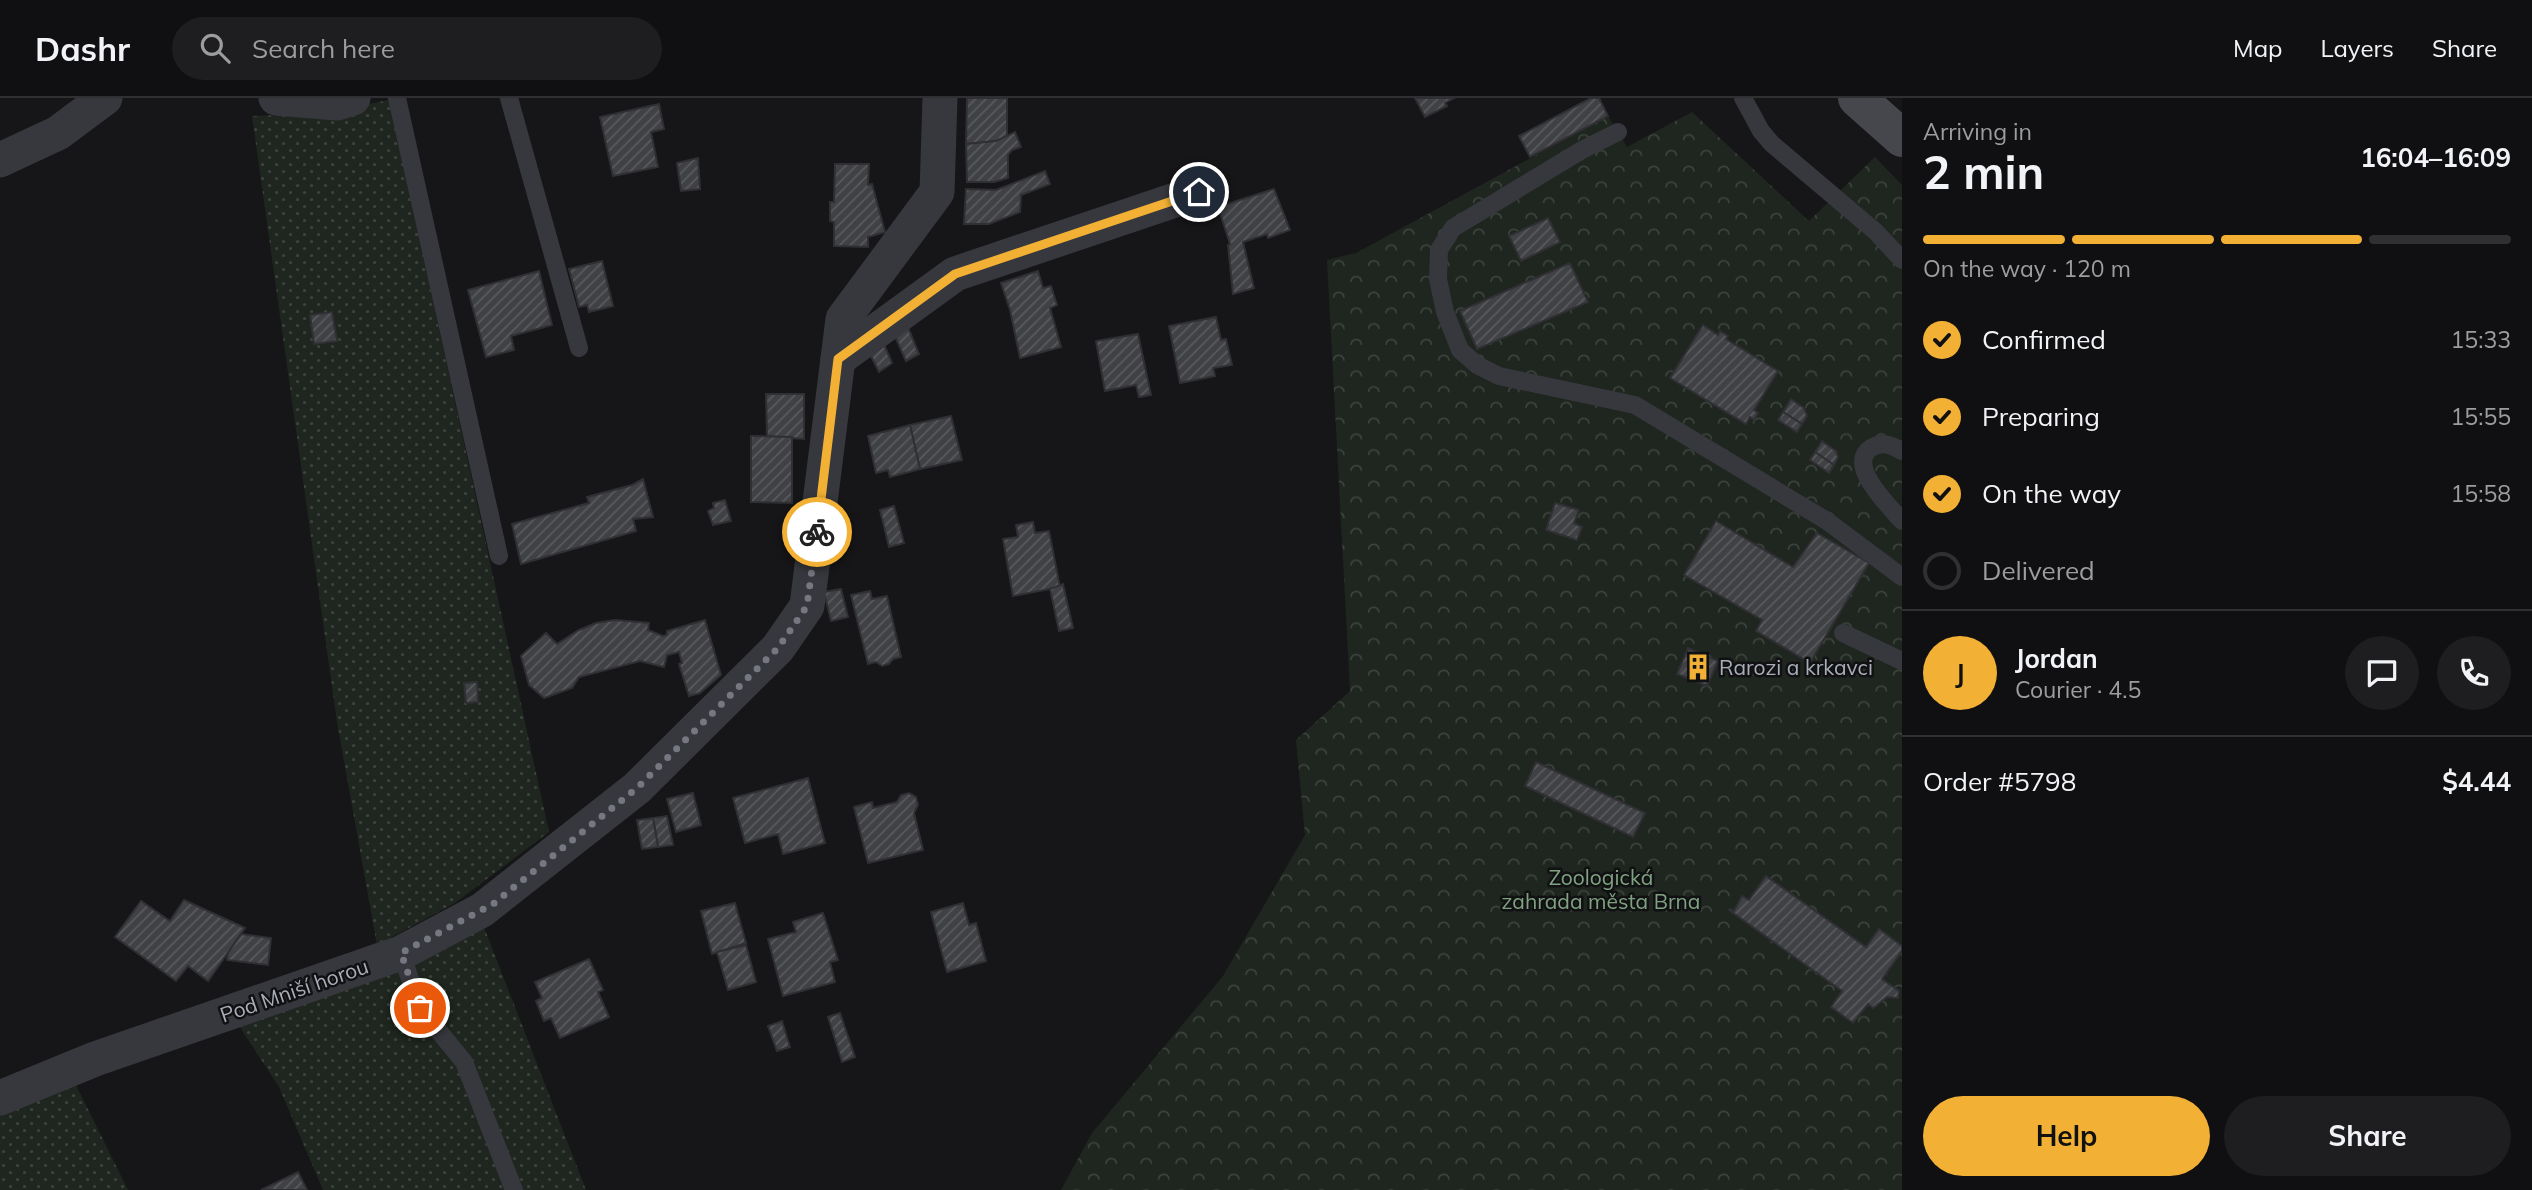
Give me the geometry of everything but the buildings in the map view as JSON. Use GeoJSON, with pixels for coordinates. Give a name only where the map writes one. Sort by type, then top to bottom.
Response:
{"type":"FeatureCollection","features":[{"type":"Feature","properties":{"kind":"street"},"geometry":{"type":"LineString","coordinates":[[0,160],[58,133],[105,98]]}},
{"type":"Feature","properties":{"kind":"street"},"geometry":{"type":"LineString","coordinates":[[276,98],[337,103],[354,98]]}},
{"type":"Feature","properties":{"kind":"street","name":"Pod Mniší horou"},"geometry":{"type":"LineString","coordinates":[[0,1098],[94,1059],[401,953],[493,904],[637,788],[778,648],[807,606],[843,319],[937,192],[940,98]]}},
{"type":"Feature","properties":{"kind":"street"},"geometry":{"type":"LineString","coordinates":[[1857,98],[1902,138]]}},
{"type":"Feature","properties":{"kind":"street"},"geometry":{"type":"LineString","coordinates":[[838,359],[955,274],[1199,192]]}},
{"type":"Feature","properties":{"kind":"lane"},"geometry":{"type":"LineString","coordinates":[[397,98],[499,556]]}},
{"type":"Feature","properties":{"kind":"lane"},"geometry":{"type":"LineString","coordinates":[[509,98],[579,348]]}},
{"type":"Feature","properties":{"kind":"lane"},"geometry":{"type":"LineString","coordinates":[[1744,98],[1761,131],[1772,144],[1876,232],[1902,260]]}},
{"type":"Feature","properties":{"kind":"lane"},"geometry":{"type":"LineString","coordinates":[[1618,132],[1453,228],[1439,250],[1438,279],[1445,312],[1460,350],[1477,365],[1499,376],[1635,405],[1827,521],[1902,577]]}},
{"type":"Feature","properties":{"kind":"lane"},"geometry":{"type":"LineString","coordinates":[[1902,451],[1889,443],[1876,445],[1866,451],[1863,462],[1866,474],[1880,496],[1902,521]]}},
{"type":"Feature","properties":{"kind":"lane"},"geometry":{"type":"LineString","coordinates":[[1843,634],[1902,661]]}},
{"type":"Feature","properties":{"kind":"lane"},"geometry":{"type":"LineString","coordinates":[[401,953],[420,1008],[464,1062],[514,1190]]}},
{"type":"Feature","properties":{"kind":"green space"},"geometry":{"type":"Polygon","coordinates":[[[389,100],[549,832],[455,903],[377,945],[337,722],[252,116],[322,113],[389,100]]]}},
{"type":"Feature","properties":{"kind":"green space","name":"Zoologická zahrada města Brna"},"geometry":{"type":"Polygon","coordinates":[[[1692,112],[1809,221],[1875,157],[1902,185],[1902,1190],[1061,1190],[1092,1133],[1223,976],[1305,835],[1296,740],[1350,691],[1327,260],[1356,253],[1608,116],[1627,147],[1692,112]]]}},
{"type":"Feature","properties":{"kind":"green space"},"geometry":{"type":"Polygon","coordinates":[[[482,922],[586,1190],[323,1190],[279,1087],[234,1018],[482,922]]]}},
{"type":"Feature","properties":{"kind":"green space"},"geometry":{"type":"Polygon","coordinates":[[[71,1075],[128,1190],[0,1190],[0,1106],[71,1075]]]}},
{"type":"Feature","properties":{"kind":"way so far"},"geometry":{"type":"LineString","coordinates":[[420,1008],[401,953],[493,904],[637,788],[778,648],[807,606],[817,532]]}},
{"type":"Feature","properties":{"kind":"place","name":"Rarozi a krkavci"},"geometry":{"type":"Point","coordinates":[1698,667]}},
{"type":"Feature","properties":{"kind":"route"},"geometry":{"type":"LineString","coordinates":[[817,532],[838,359],[955,274],[1199,192]]}}]}
